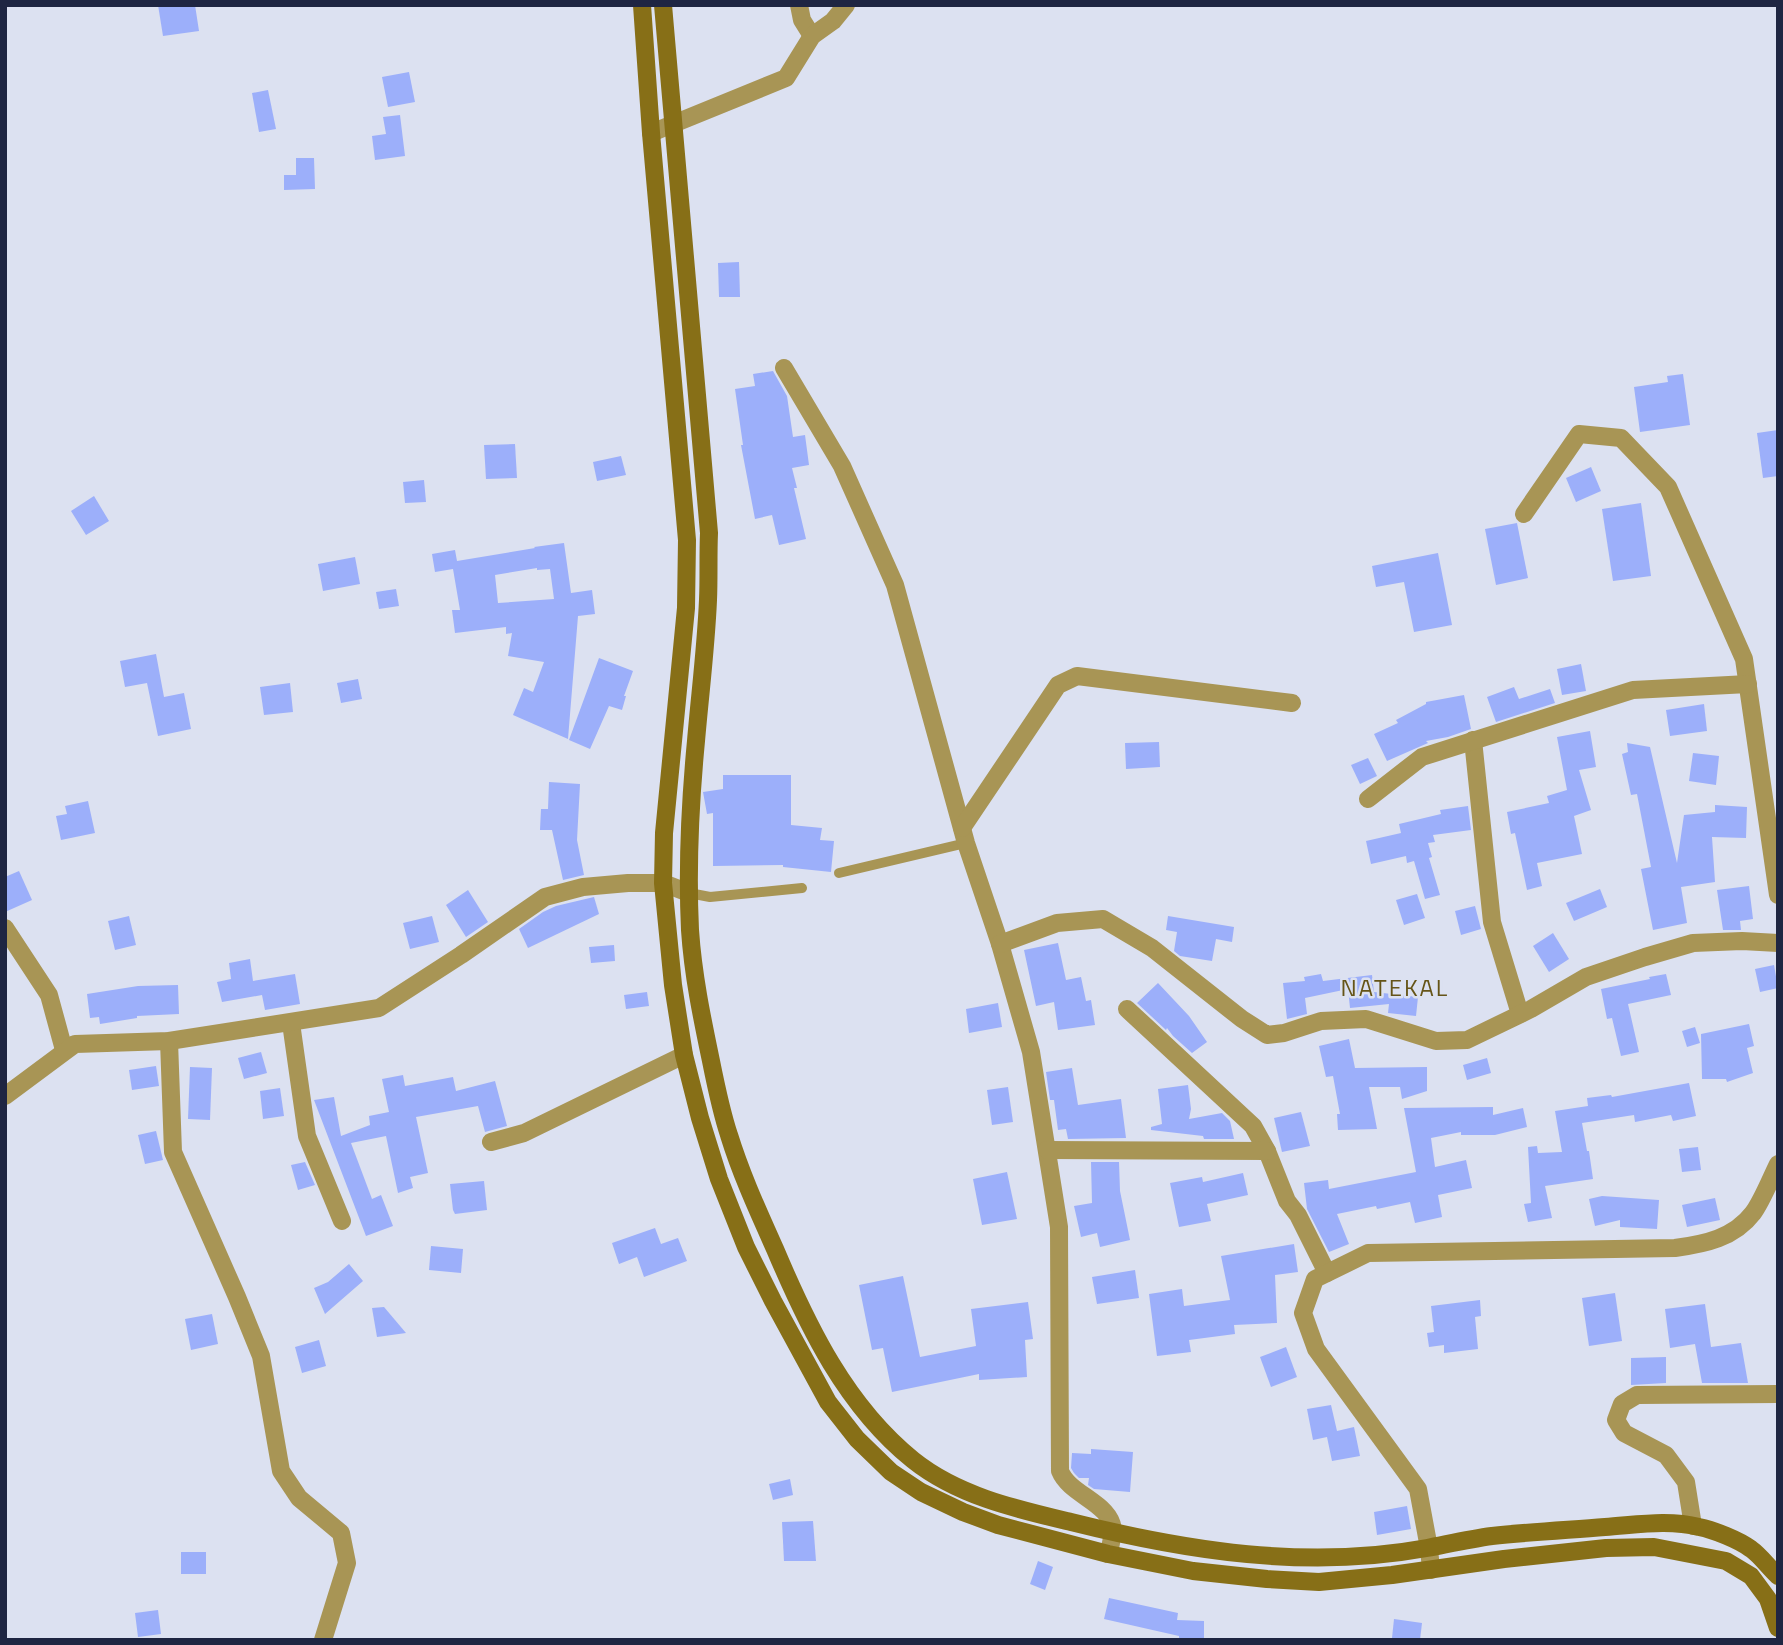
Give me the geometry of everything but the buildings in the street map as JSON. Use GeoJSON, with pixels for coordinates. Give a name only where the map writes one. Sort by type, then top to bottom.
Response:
{"type":"FeatureCollection","features":[{"type":"Feature","properties":{"kind":"main road"},"geometry":{"type":"LineString","coordinates":[[642,5],[687,540],[686,608],[667,794],[663,883],[673,985],[684,1055],[719,1179],[746,1247],[799,1353],[828,1402],[857,1439],[891,1472],[921,1492],[998,1525],[1108,1555],[1193,1571],[1319,1582],[1392,1576],[1504,1559],[1606,1548],[1654,1547],[1726,1561],[1751,1577],[1768,1599],[1778,1628]]}},
{"type":"Feature","properties":{"kind":"main road"},"geometry":{"type":"LineString","coordinates":[[663,5],[709,533],[708,600],[688,874],[693,965],[728,1133],[743,1177],[807,1318],[831,1363],[862,1410],[887,1438],[918,1464],[957,1487],[997,1503],[1113,1532],[1196,1549],[1277,1557],[1336,1558],[1401,1553],[1492,1536],[1668,1522],[1701,1527],[1727,1537],[1751,1549],[1778,1576]]}},
{"type":"Feature","properties":{"kind":"street"},"geometry":{"type":"LineString","coordinates":[[799,5],[802,20],[811,36]]}},
{"type":"Feature","properties":{"kind":"street"},"geometry":{"type":"LineString","coordinates":[[651,134],[786,78],[811,36],[833,21],[846,5]]}},
{"type":"Feature","properties":{"kind":"street"},"geometry":{"type":"LineString","coordinates":[[784,368],[842,466],[895,585],[964,835],[1000,944],[1031,1052],[1059,1227],[1060,1471],[1070,1486],[1098,1505],[1110,1520],[1113,1532],[1108,1555]]}},
{"type":"Feature","properties":{"kind":"street"},"geometry":{"type":"LineString","coordinates":[[1524,514],[1579,434],[1621,438],[1668,487],[1744,659],[1778,895]]}},
{"type":"Feature","properties":{"kind":"street"},"geometry":{"type":"LineString","coordinates":[[964,835],[1058,685],[1077,676],[1292,703]]}},
{"type":"Feature","properties":{"kind":"street"},"geometry":{"type":"LineString","coordinates":[[1368,799],[1422,757],[1633,690],[1748,684]]}},
{"type":"Feature","properties":{"kind":"street"},"geometry":{"type":"LineString","coordinates":[[1473,740],[1492,922],[1520,1014]]}},
{"type":"Feature","properties":{"kind":"street"},"geometry":{"type":"LineString","coordinates":[[5,928],[49,995],[64,1050],[75,1044],[169,1041],[379,1008],[545,897],[583,887],[628,883],[663,883],[689,892]]}},
{"type":"Feature","properties":{"kind":"street"},"geometry":{"type":"LineString","coordinates":[[1000,944],[1057,923],[1104,919],[1153,948],[1242,1019],[1267,1035],[1284,1034],[1321,1021],[1366,1019],[1436,1041],[1467,1040],[1586,978],[1693,943],[1778,943]]}},
{"type":"Feature","properties":{"kind":"street"},"geometry":{"type":"LineString","coordinates":[[1127,1009],[1253,1126],[1267,1151],[1287,1201],[1298,1215],[1327,1273]]}},
{"type":"Feature","properties":{"kind":"street"},"geometry":{"type":"LineString","coordinates":[[290,1023],[307,1136],[342,1221]]}},
{"type":"Feature","properties":{"kind":"street"},"geometry":{"type":"LineString","coordinates":[[169,1041],[173,1152],[261,1356],[281,1471],[299,1498],[341,1533],[346,1563],[323,1640]]}},
{"type":"Feature","properties":{"kind":"street"},"geometry":{"type":"LineString","coordinates":[[5,1096],[75,1044]]}},
{"type":"Feature","properties":{"kind":"street"},"geometry":{"type":"LineString","coordinates":[[491,1142],[524,1133],[684,1055]]}},
{"type":"Feature","properties":{"kind":"street"},"geometry":{"type":"LineString","coordinates":[[1047,1150],[1267,1151]]}},
{"type":"Feature","properties":{"kind":"street"},"geometry":{"type":"LineString","coordinates":[[1431,1570],[1419,1489],[1316,1349],[1303,1313],[1315,1279],[1368,1253],[1675,1248],[1705,1244],[1733,1233],[1754,1213],[1778,1164]]}},
{"type":"Feature","properties":{"kind":"street"},"geometry":{"type":"LineString","coordinates":[[1693,1526],[1686,1482],[1666,1455],[1624,1433],[1616,1420],[1622,1404],[1637,1395],[1778,1394]]}},
{"type":"Feature","properties":{"kind":"lane"},"geometry":{"type":"LineString","coordinates":[[839,873],[964,835]]}},
{"type":"Feature","properties":{"kind":"lane"},"geometry":{"type":"LineString","coordinates":[[689,892],[710,897],[802,888]]}},
{"type":"Feature","properties":{"kind":"district","name":"NATEKAL"},"geometry":{"type":"Point","coordinates":[1395,988]}}]}
